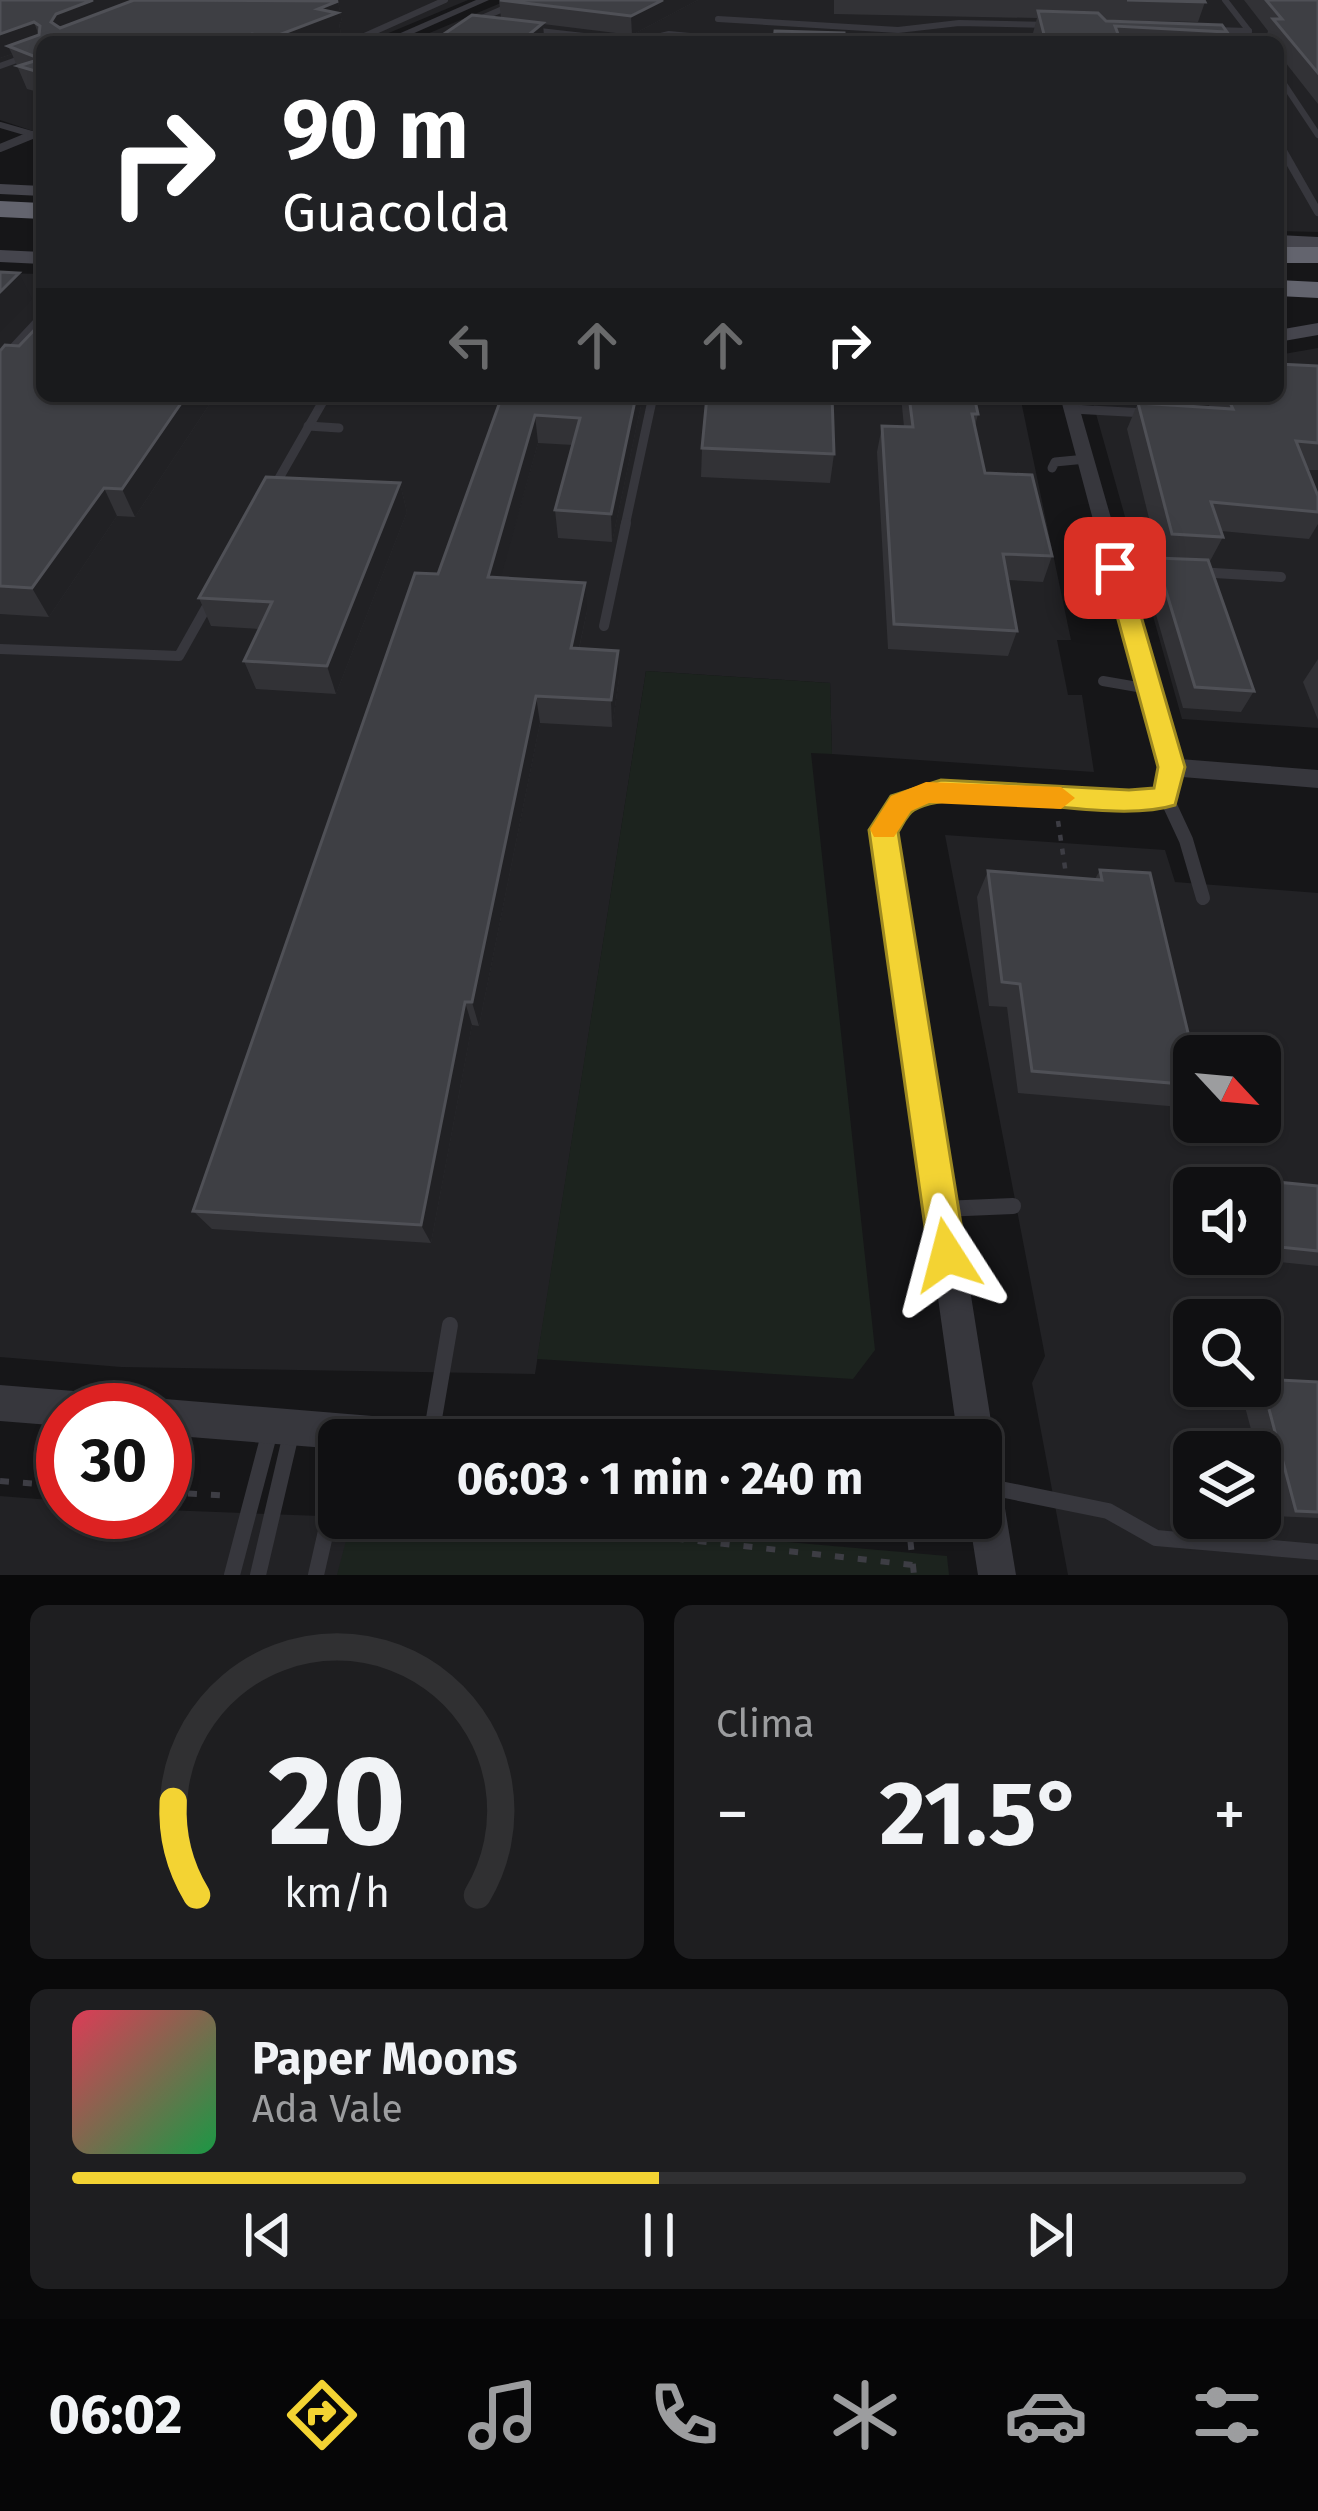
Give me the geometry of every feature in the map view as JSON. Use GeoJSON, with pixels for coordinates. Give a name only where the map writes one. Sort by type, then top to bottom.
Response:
{"type":"FeatureCollection","features":[{"type":"Feature","properties":{"kind":"highway"},"geometry":{"type":"LineString","coordinates":[[0,209],[36,211]]}},
{"type":"Feature","properties":{"kind":"highway"},"geometry":{"type":"LineString","coordinates":[[0,232],[36,234]]}},
{"type":"Feature","properties":{"kind":"highway"},"geometry":{"type":"LineString","coordinates":[[1284,255],[1318,255]]}},
{"type":"Feature","properties":{"kind":"main road"},"geometry":{"type":"LineString","coordinates":[[0,189],[36,191]]}},
{"type":"Feature","properties":{"kind":"main road"},"geometry":{"type":"LineString","coordinates":[[1284,241],[1318,243]]}},
{"type":"Feature","properties":{"kind":"main road"},"geometry":{"type":"LineString","coordinates":[[0,256],[36,258]]}},
{"type":"Feature","properties":{"kind":"main road"},"geometry":{"type":"LineString","coordinates":[[1284,336],[1318,329]]}},
{"type":"Feature","properties":{"kind":"street"},"geometry":{"type":"LineString","coordinates":[[399,36],[484,0]]}},
{"type":"Feature","properties":{"kind":"street"},"geometry":{"type":"LineString","coordinates":[[973,1419],[884,830],[901,803],[926,792],[1129,801],[1166,797],[1171,767],[1070,402]]}},
{"type":"Feature","properties":{"kind":"street"},"geometry":{"type":"LineString","coordinates":[[1171,767],[1318,779]]}},
{"type":"Feature","properties":{"kind":"street"},"geometry":{"type":"LineString","coordinates":[[0,1403],[36,1406]]}},
{"type":"Feature","properties":{"kind":"street"},"geometry":{"type":"LineString","coordinates":[[192,1419],[318,1431]]}},
{"type":"Feature","properties":{"kind":"street"},"geometry":{"type":"LineString","coordinates":[[991,1539],[997,1575]]}},
{"type":"Feature","properties":{"kind":"lane"},"geometry":{"type":"LineString","coordinates":[[364,36],[445,0]]}},
{"type":"Feature","properties":{"kind":"lane"},"geometry":{"type":"LineString","coordinates":[[1225,0],[1252,36]]}},
{"type":"Feature","properties":{"kind":"lane"},"geometry":{"type":"LineString","coordinates":[[476,21],[512,4]]}},
{"type":"Feature","properties":{"kind":"lane"},"geometry":{"type":"LineString","coordinates":[[448,15],[501,26]]}},
{"type":"Feature","properties":{"kind":"lane"},"geometry":{"type":"LineString","coordinates":[[718,19],[898,30],[959,23],[1064,26]]}},
{"type":"Feature","properties":{"kind":"lane"},"geometry":{"type":"LineString","coordinates":[[524,29],[584,36]]}},
{"type":"Feature","properties":{"kind":"lane"},"geometry":{"type":"LineString","coordinates":[[1203,30],[1249,31]]}},
{"type":"Feature","properties":{"kind":"lane"},"geometry":{"type":"LineString","coordinates":[[0,66],[36,53]]}},
{"type":"Feature","properties":{"kind":"lane"},"geometry":{"type":"LineString","coordinates":[[1284,84],[1318,135]]}},
{"type":"Feature","properties":{"kind":"lane"},"geometry":{"type":"LineString","coordinates":[[0,124],[36,135]]}},
{"type":"Feature","properties":{"kind":"lane"},"geometry":{"type":"LineString","coordinates":[[0,148],[36,137]]}},
{"type":"Feature","properties":{"kind":"lane"},"geometry":{"type":"LineString","coordinates":[[1284,152],[1318,212]]}},
{"type":"Feature","properties":{"kind":"lane"},"geometry":{"type":"LineString","coordinates":[[0,362],[36,323]]}},
{"type":"Feature","properties":{"kind":"lane"},"geometry":{"type":"LineString","coordinates":[[273,489],[322,402]]}},
{"type":"Feature","properties":{"kind":"lane"},"geometry":{"type":"LineString","coordinates":[[604,626],[652,402]]}},
{"type":"Feature","properties":{"kind":"lane"},"geometry":{"type":"LineString","coordinates":[[1070,402],[1158,414]]}},
{"type":"Feature","properties":{"kind":"lane"},"geometry":{"type":"LineString","coordinates":[[308,426],[338,428]]}},
{"type":"Feature","properties":{"kind":"lane"},"geometry":{"type":"LineString","coordinates":[[1052,468],[1055,462],[1085,459]]}},
{"type":"Feature","properties":{"kind":"lane"},"geometry":{"type":"LineString","coordinates":[[1115,568],[1281,577]]}},
{"type":"Feature","properties":{"kind":"lane"},"geometry":{"type":"LineString","coordinates":[[0,649],[179,656],[214,594]]}},
{"type":"Feature","properties":{"kind":"lane"},"geometry":{"type":"LineString","coordinates":[[1103,681],[1149,689]]}},
{"type":"Feature","properties":{"kind":"lane"},"geometry":{"type":"LineString","coordinates":[[1166,797],[1186,840],[1203,898]]}},
{"type":"Feature","properties":{"kind":"lane"},"geometry":{"type":"LineString","coordinates":[[940,1209],[1013,1206]]}},
{"type":"Feature","properties":{"kind":"lane"},"geometry":{"type":"LineString","coordinates":[[434,1419],[450,1325]]}},
{"type":"Feature","properties":{"kind":"lane"},"geometry":{"type":"LineString","coordinates":[[232,1575],[282,1426]]}},
{"type":"Feature","properties":{"kind":"lane"},"geometry":{"type":"LineString","coordinates":[[258,1575],[282,1426]]}},
{"type":"Feature","properties":{"kind":"lane"},"geometry":{"type":"LineString","coordinates":[[1002,1486],[1108,1511],[1156,1538],[1318,1552]]}},
{"type":"Feature","properties":{"kind":"lane"},"geometry":{"type":"LineString","coordinates":[[316,1575],[324,1539]]}},
{"type":"Feature","properties":{"kind":"path"},"geometry":{"type":"LineString","coordinates":[[1054,798],[1068,886]]}},
{"type":"Feature","properties":{"kind":"path"},"geometry":{"type":"LineString","coordinates":[[0,1481],[36,1484]]}},
{"type":"Feature","properties":{"kind":"path"},"geometry":{"type":"LineString","coordinates":[[662,1539],[914,1570],[910,1539]]}},
{"type":"Feature","properties":{"kind":"shaded area"},"geometry":{"type":"Polygon","coordinates":[[[0,0],[468,0],[381,36],[36,36],[36,132],[0,120],[0,0]]]}},
{"type":"Feature","properties":{"kind":"shaded area"},"geometry":{"type":"Polygon","coordinates":[[[508,0],[1318,0],[1318,232],[1284,231],[1284,36],[422,36],[508,0]]]}},
{"type":"Feature","properties":{"kind":"shaded area"},"geometry":{"type":"Polygon","coordinates":[[[0,273],[36,274],[36,402],[1021,402],[1071,640],[1057,640],[1068,695],[1082,695],[1094,772],[832,754],[830,683],[646,671],[535,1374],[121,1367],[0,1357],[0,273]]]}},
{"type":"Feature","properties":{"kind":"shaded area"},"geometry":{"type":"Polygon","coordinates":[[[1318,348],[1318,728],[1182,719],[1093,402],[1284,402],[1284,354],[1318,348]]]}},
{"type":"Feature","properties":{"kind":"shaded area"},"geometry":{"type":"Polygon","coordinates":[[[646,671],[830,683],[832,754],[811,753],[875,1350],[853,1379],[537,1359],[646,671]]]}},
{"type":"Feature","properties":{"kind":"shaded area"},"geometry":{"type":"Polygon","coordinates":[[[945,835],[1165,850],[1175,882],[1318,893],[1318,1575],[1068,1575],[1032,1383],[1045,1356],[945,835]]]}},
{"type":"Feature","properties":{"kind":"shaded area"},"geometry":{"type":"Polygon","coordinates":[[[0,1496],[36,1499],[36,1539],[192,1539],[192,1511],[318,1516],[318,1539],[559,1539],[879,1575],[0,1575],[0,1496]]]}},
{"type":"Feature","properties":{"kind":"shaded area"},"geometry":{"type":"Polygon","coordinates":[[[346,1539],[755,1539],[947,1556],[949,1575],[337,1575],[346,1539]]]}},
{"type":"Feature","properties":{"kind":"building"},"geometry":{"type":"Polygon","coordinates":[[[0,0],[93,0],[56,14],[51,22],[60,28],[134,0],[338,1],[318,9],[337,13],[276,36],[36,36],[40,26],[34,22],[0,34],[0,0]]]}},
{"type":"Feature","properties":{"kind":"building"},"geometry":{"type":"Polygon","coordinates":[[[500,0],[663,0],[631,16],[500,0]]]}},
{"type":"Feature","properties":{"kind":"building"},"geometry":{"type":"Polygon","coordinates":[[[1266,0],[1318,0],[1318,73],[1273,19],[1282,19],[1266,0]]]}},
{"type":"Feature","properties":{"kind":"building"},"geometry":{"type":"Polygon","coordinates":[[[1038,11],[1098,13],[1106,21],[1222,25],[1227,32],[1115,26],[1119,36],[1044,36],[1038,11]]]}},
{"type":"Feature","properties":{"kind":"building"},"geometry":{"type":"Polygon","coordinates":[[[472,15],[543,23],[527,36],[441,36],[472,15]]]}},
{"type":"Feature","properties":{"kind":"building"},"geometry":{"type":"Polygon","coordinates":[[[775,31],[844,33],[844,36],[775,36],[775,31]]]}},
{"type":"Feature","properties":{"kind":"building"},"geometry":{"type":"Polygon","coordinates":[[[36,36],[36,57],[8,46],[36,36]]]}},
{"type":"Feature","properties":{"kind":"building"},"geometry":{"type":"Polygon","coordinates":[[[36,61],[36,71],[18,66],[36,61]]]}},
{"type":"Feature","properties":{"kind":"building"},"geometry":{"type":"Polygon","coordinates":[[[0,272],[19,273],[0,292],[0,272]]]}},
{"type":"Feature","properties":{"kind":"building"},"geometry":{"type":"Polygon","coordinates":[[[36,328],[36,402],[182,402],[122,489],[104,488],[32,588],[0,586],[0,351],[5,345],[19,346],[36,328]]]}},
{"type":"Feature","properties":{"kind":"building"},"geometry":{"type":"Polygon","coordinates":[[[1284,364],[1318,366],[1318,443],[1296,441],[1318,496],[1318,512],[1211,502],[1223,537],[1172,534],[1138,403],[1233,409],[1230,402],[1284,402],[1284,364]]]}},
{"type":"Feature","properties":{"kind":"building"},"geometry":{"type":"Polygon","coordinates":[[[500,402],[635,402],[611,514],[555,510],[580,418],[535,415],[488,577],[585,583],[571,648],[618,651],[611,700],[536,696],[472,1002],[465,1002],[421,1225],[193,1211],[415,573],[438,574],[500,402]]]}},
{"type":"Feature","properties":{"kind":"building"},"geometry":{"type":"Polygon","coordinates":[[[706,402],[832,402],[834,454],[702,448],[706,402]]]}},
{"type":"Feature","properties":{"kind":"building"},"geometry":{"type":"Polygon","coordinates":[[[910,402],[975,402],[978,414],[972,414],[985,473],[1032,475],[1052,556],[1003,554],[1017,631],[894,624],[882,426],[913,427],[910,402]]]}},
{"type":"Feature","properties":{"kind":"building"},"geometry":{"type":"Polygon","coordinates":[[[266,477],[400,483],[327,666],[244,661],[272,602],[199,598],[266,477]]]}},
{"type":"Feature","properties":{"kind":"building"},"geometry":{"type":"Polygon","coordinates":[[[1156,558],[1208,560],[1254,691],[1195,687],[1156,558]]]}},
{"type":"Feature","properties":{"kind":"building"},"geometry":{"type":"Polygon","coordinates":[[[1100,870],[1150,873],[1189,1035],[1173,1035],[1173,1083],[1032,1071],[1020,984],[1002,982],[988,871],[1102,880],[1100,870]]]}},
{"type":"Feature","properties":{"kind":"building"},"geometry":{"type":"Polygon","coordinates":[[[1281,1182],[1318,1186],[1318,1251],[1281,1247],[1281,1182]]]}},
{"type":"Feature","properties":{"kind":"building"},"geometry":{"type":"Polygon","coordinates":[[[1281,1380],[1318,1382],[1318,1512],[1296,1511],[1281,1454],[1281,1431],[1275,1431],[1268,1407],[1281,1407],[1281,1380]]]}},
{"type":"Feature","properties":{"kind":"slow traffic"},"geometry":{"type":"LineString","coordinates":[[884,829],[901,803],[926,792],[1061,798]]}},
{"type":"Feature","properties":{"kind":"route"},"geometry":{"type":"LineString","coordinates":[[947,1255],[884,830],[901,803],[941,790],[1129,801],[1166,797],[1171,767],[1115,568]]}}]}
